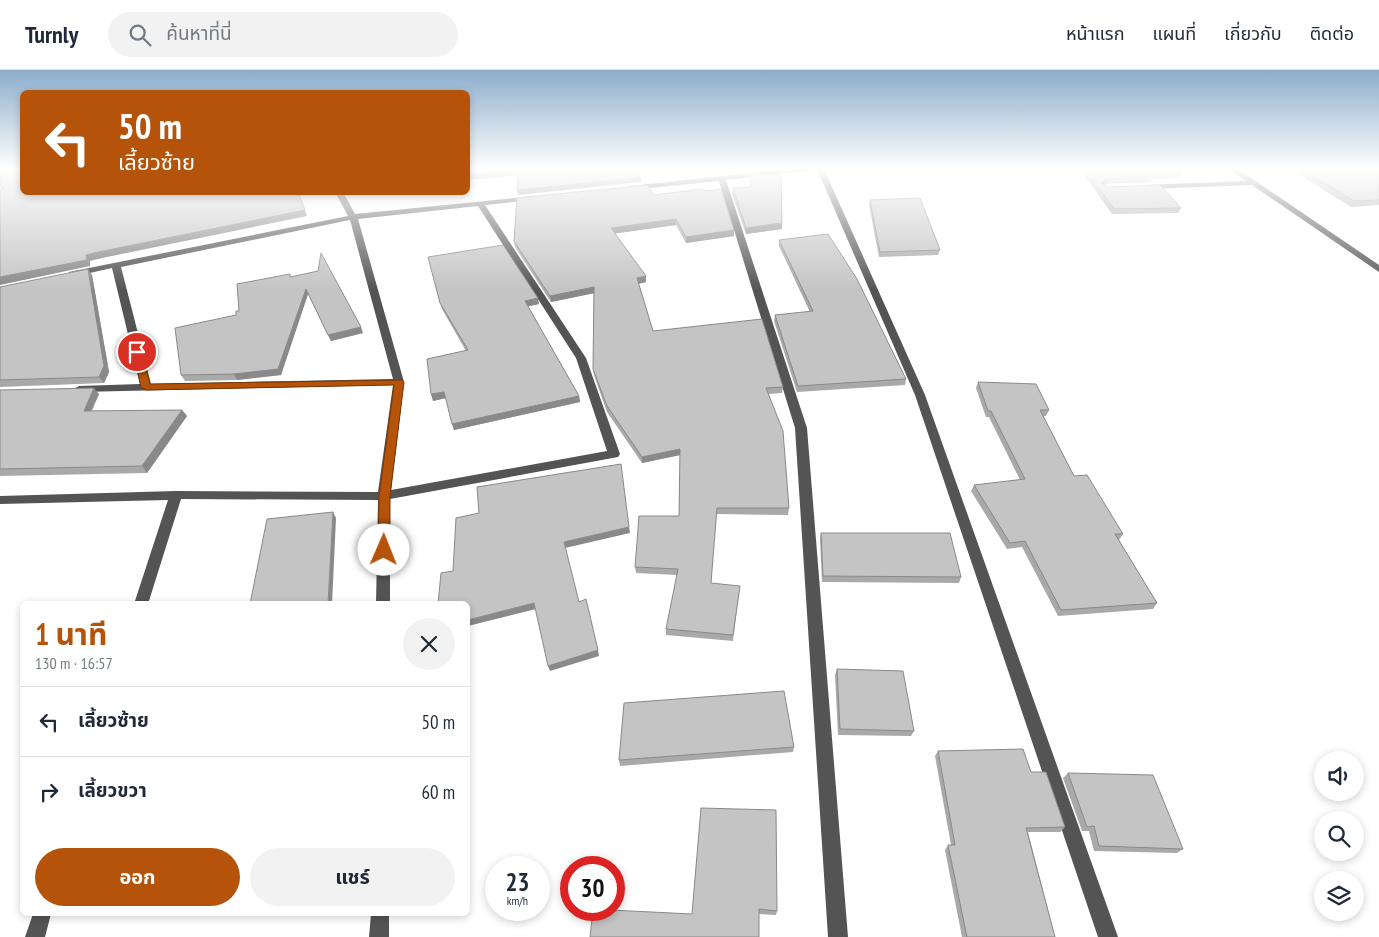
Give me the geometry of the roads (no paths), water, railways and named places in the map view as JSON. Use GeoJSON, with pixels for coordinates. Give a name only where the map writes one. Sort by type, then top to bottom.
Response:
{"type":"FeatureCollection","features":[{"type":"Feature","properties":{"kind":"street"},"geometry":{"type":"LineString","coordinates":[[349,209],[353,217],[399,382],[384,496],[383,601]]}},
{"type":"Feature","properties":{"kind":"street"},"geometry":{"type":"LineString","coordinates":[[58,277],[353,217],[427,209]]}},
{"type":"Feature","properties":{"kind":"street"},"geometry":{"type":"LineString","coordinates":[[0,500],[176,495],[384,496],[614,454],[581,358],[484,209]]}},
{"type":"Feature","properties":{"kind":"street"},"geometry":{"type":"LineString","coordinates":[[732,209],[801,428],[838,937]]}},
{"type":"Feature","properties":{"kind":"street"},"geometry":{"type":"LineString","coordinates":[[838,209],[920,395],[1108,937]]}},
{"type":"Feature","properties":{"kind":"street"},"geometry":{"type":"LineString","coordinates":[[1292,209],[1379,269]]}},
{"type":"Feature","properties":{"kind":"street"},"geometry":{"type":"LineString","coordinates":[[116,265],[146,387]]}},
{"type":"Feature","properties":{"kind":"street"},"geometry":{"type":"LineString","coordinates":[[68,390],[399,382]]}},
{"type":"Feature","properties":{"kind":"street"},"geometry":{"type":"LineString","coordinates":[[142,601],[176,495]]}},
{"type":"Feature","properties":{"kind":"street"},"geometry":{"type":"LineString","coordinates":[[34,937],[41,916]]}},
{"type":"Feature","properties":{"kind":"street"},"geometry":{"type":"LineString","coordinates":[[379,937],[380,916]]}}]}
